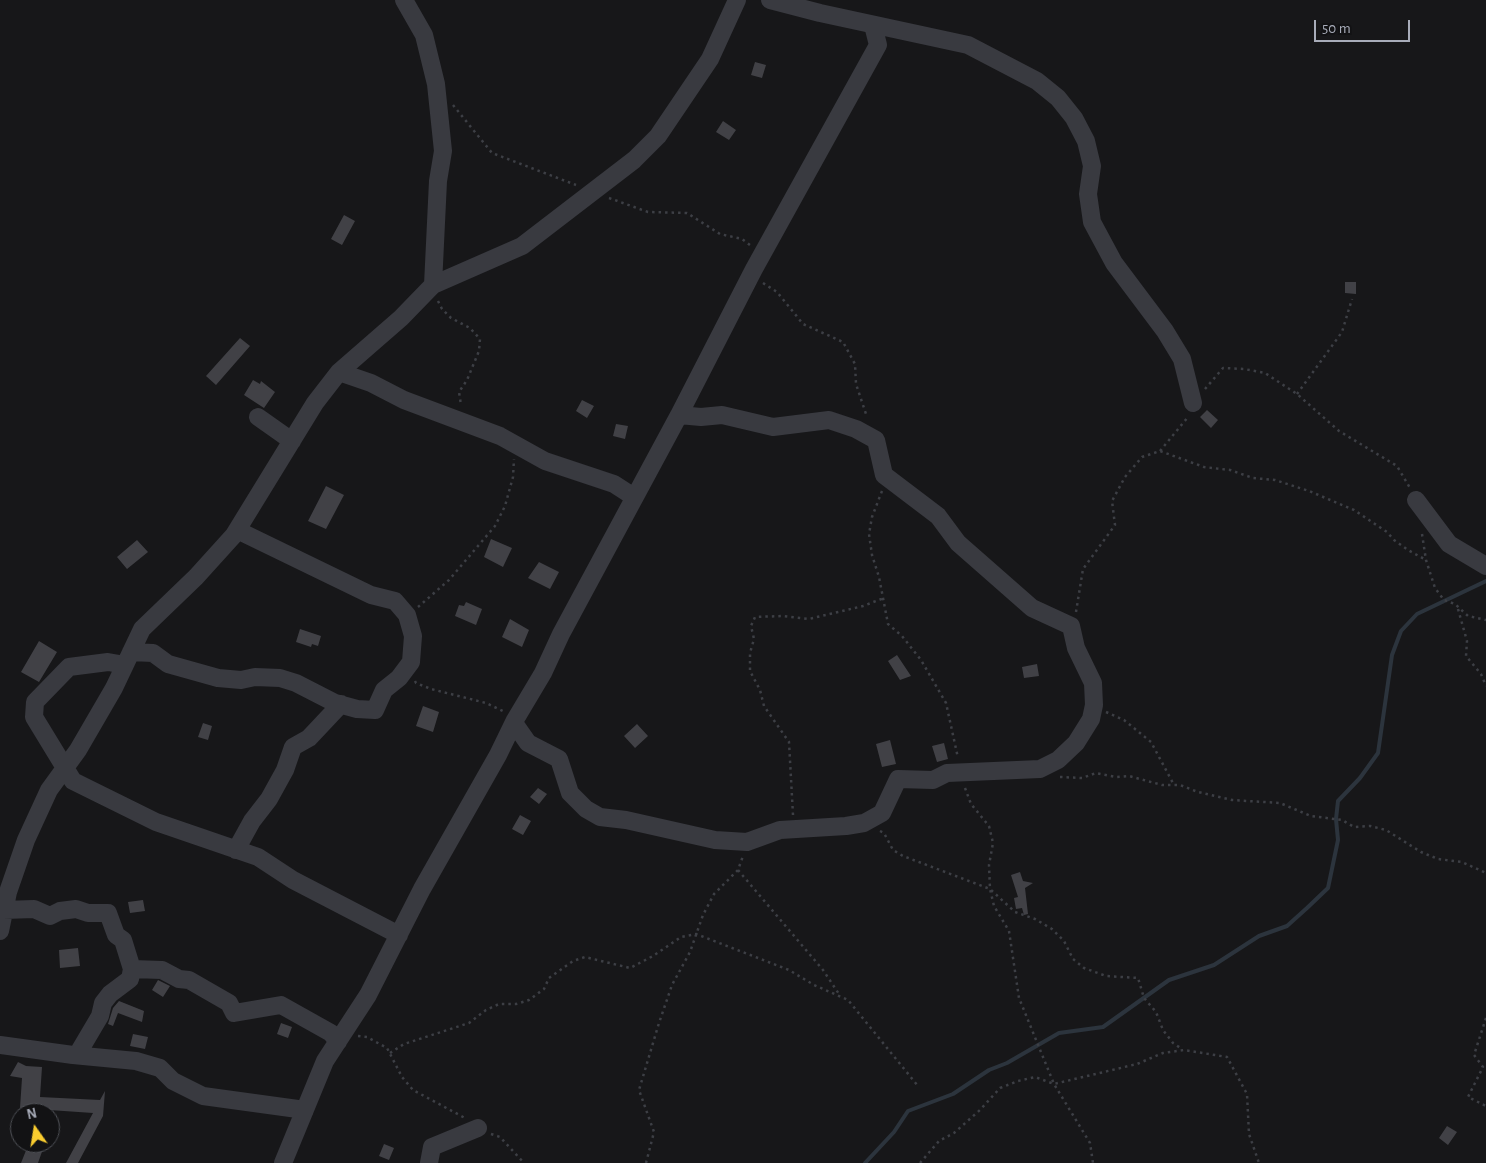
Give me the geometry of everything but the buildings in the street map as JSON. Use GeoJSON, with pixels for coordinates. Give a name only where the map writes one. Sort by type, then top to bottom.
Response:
{"type":"FeatureCollection","features":[{"type":"Feature","properties":{"kind":"street"},"geometry":{"type":"LineString","coordinates":[[0,931],[4,910],[26,840],[49,790],[65,768],[109,696],[142,629],[196,577],[237,530],[315,403],[339,372],[401,318],[433,285],[522,246],[634,160],[658,136],[710,59],[737,0]]}},
{"type":"Feature","properties":{"kind":"street"},"geometry":{"type":"LineString","coordinates":[[770,0],[873,25],[968,45],[1037,81],[1058,98],[1074,118],[1086,141],[1092,166],[1088,194],[1092,222],[1114,263],[1166,332],[1182,359],[1193,403]]}},
{"type":"Feature","properties":{"kind":"street"},"geometry":{"type":"LineString","coordinates":[[405,2],[424,35],[436,84],[443,151],[438,181],[433,285]]}},
{"type":"Feature","properties":{"kind":"street"},"geometry":{"type":"LineString","coordinates":[[283,1163],[325,1061],[341,1038],[399,935],[543,673],[561,634],[679,415],[754,269],[878,46],[873,25]]}},
{"type":"Feature","properties":{"kind":"street"},"geometry":{"type":"LineString","coordinates":[[339,372],[371,383],[404,400],[472,426],[546,461],[614,484],[634,497]]}},
{"type":"Feature","properties":{"kind":"street"},"geometry":{"type":"LineString","coordinates":[[514,723],[528,743],[559,759],[570,793],[586,809],[600,817],[626,820],[715,840],[747,842],[780,830],[846,826],[860,823],[882,813],[898,779],[933,780],[946,773],[1040,769],[1058,760],[1076,743],[1091,719],[1094,705],[1093,683],[1076,648],[1071,626],[1032,608],[958,543],[938,516],[884,475],[876,440],[856,429],[829,420],[773,428],[722,415],[701,418],[679,415]]}},
{"type":"Feature","properties":{"kind":"street"},"geometry":{"type":"LineString","coordinates":[[258,416],[292,441]]}},
{"type":"Feature","properties":{"kind":"street"},"geometry":{"type":"LineString","coordinates":[[1416,500],[1448,544],[1486,566]]}},
{"type":"Feature","properties":{"kind":"street"},"geometry":{"type":"LineString","coordinates":[[237,530],[371,596],[395,602],[407,616],[413,636],[412,662],[399,678],[384,690],[375,710],[356,709],[341,704],[296,683],[280,678],[255,676],[241,680],[218,678],[168,664],[153,653],[69,668],[35,702],[34,717],[73,781],[156,822],[258,857],[293,880],[399,935]]}},
{"type":"Feature","properties":{"kind":"street"},"geometry":{"type":"LineString","coordinates":[[236,850],[285,770],[293,747],[309,738],[341,704]]}},
{"type":"Feature","properties":{"kind":"street"},"geometry":{"type":"LineString","coordinates":[[4,910],[34,909],[50,916],[60,911],[76,909],[88,913],[108,913],[116,935],[123,940],[132,969],[130,979],[110,994],[103,1003],[100,1016],[77,1055]]}},
{"type":"Feature","properties":{"kind":"street"},"geometry":{"type":"LineString","coordinates":[[132,969],[162,970],[179,979],[189,980],[229,1003],[234,1013],[281,1005],[341,1038]]}},
{"type":"Feature","properties":{"kind":"street"},"geometry":{"type":"LineString","coordinates":[[0,1045],[136,1061],[160,1068],[173,1081],[202,1096],[305,1110]]}},
{"type":"Feature","properties":{"kind":"street"},"geometry":{"type":"LineString","coordinates":[[429,1163],[432,1147],[478,1128]]}},
{"type":"Feature","properties":{"kind":"path"},"geometry":{"type":"LineString","coordinates":[[754,269],[764,284],[778,292],[803,324],[843,342],[855,364],[856,384],[876,440]]}},
{"type":"Feature","properties":{"kind":"path"},"geometry":{"type":"LineString","coordinates":[[433,285],[434,293],[442,309],[451,318],[470,328],[480,339],[479,351],[467,380],[459,392],[460,404],[468,414],[472,426]]}},
{"type":"Feature","properties":{"kind":"path"},"geometry":{"type":"LineString","coordinates":[[1297,394],[1342,332],[1352,299]]}},
{"type":"Feature","properties":{"kind":"path"},"geometry":{"type":"LineString","coordinates":[[1071,626],[1077,610],[1083,569],[1115,525],[1112,501],[1125,477],[1142,457],[1160,451],[1177,428],[1193,411],[1193,403],[1223,368],[1265,373],[1297,394],[1339,431],[1397,466],[1416,500]]}},
{"type":"Feature","properties":{"kind":"path"},"geometry":{"type":"LineString","coordinates":[[407,616],[449,580],[495,526],[505,506],[513,477],[515,445]]}},
{"type":"Feature","properties":{"kind":"path"},"geometry":{"type":"LineString","coordinates":[[1160,451],[1204,467],[1230,470],[1253,478],[1275,480],[1310,491],[1354,510],[1387,532],[1394,540],[1408,550],[1426,560]]}},
{"type":"Feature","properties":{"kind":"path"},"geometry":{"type":"LineString","coordinates":[[884,475],[881,498],[872,517],[870,534],[872,555],[884,598],[888,624],[902,636],[921,660],[946,703],[953,729],[960,773],[971,804],[989,826],[993,843],[989,865],[990,889],[994,906],[1009,931],[1019,998],[1054,1084],[1090,1143],[1093,1163]]}},
{"type":"Feature","properties":{"kind":"path"},"geometry":{"type":"LineString","coordinates":[[1422,532],[1426,560],[1435,588],[1444,600],[1455,604],[1468,616],[1486,620]]}},
{"type":"Feature","properties":{"kind":"path"},"geometry":{"type":"LineString","coordinates":[[792,828],[789,742],[764,706],[760,690],[750,671],[750,653],[754,639],[751,626],[755,616],[809,619],[863,606],[884,598]]}},
{"type":"Feature","properties":{"kind":"path"},"geometry":{"type":"LineString","coordinates":[[1458,607],[1466,641],[1466,656],[1481,674],[1486,686]]}},
{"type":"Feature","properties":{"kind":"path"},"geometry":{"type":"LineString","coordinates":[[412,662],[416,683],[430,690],[496,707],[507,714],[514,723]]}},
{"type":"Feature","properties":{"kind":"path"},"geometry":{"type":"LineString","coordinates":[[1094,705],[1124,720],[1151,742],[1174,785]]}},
{"type":"Feature","properties":{"kind":"path"},"geometry":{"type":"LineString","coordinates":[[1040,769],[1056,777],[1082,778],[1096,773],[1116,777],[1129,776],[1232,800],[1280,803],[1311,816],[1342,820],[1354,826],[1370,826],[1386,830],[1430,856],[1462,862],[1486,873]]}},
{"type":"Feature","properties":{"kind":"path"},"geometry":{"type":"LineString","coordinates":[[860,823],[884,833],[893,850],[903,856],[990,889],[1015,912],[1035,919],[1052,929],[1064,941],[1073,959],[1084,968],[1106,976],[1138,978],[1144,998],[1156,1012],[1163,1030],[1173,1043],[1184,1050]]}},
{"type":"Feature","properties":{"kind":"path"},"geometry":{"type":"LineString","coordinates":[[646,1163],[654,1132],[639,1090],[672,985],[690,952],[714,894],[738,870],[747,842]]}},
{"type":"Feature","properties":{"kind":"path"},"geometry":{"type":"LineString","coordinates":[[738,870],[823,970],[840,995]]}},
{"type":"Feature","properties":{"kind":"path"},"geometry":{"type":"LineString","coordinates":[[390,1052],[404,1044],[470,1023],[486,1010],[499,1004],[516,1004],[529,1000],[544,989],[550,978],[573,961],[585,957],[630,968],[653,956],[681,937],[696,934],[789,970],[814,985],[848,1000],[918,1086]]}},
{"type":"Feature","properties":{"kind":"path"},"geometry":{"type":"LineString","coordinates":[[1486,1018],[1474,1055],[1482,1067],[1468,1097],[1486,1106]]}},
{"type":"Feature","properties":{"kind":"path"},"geometry":{"type":"LineString","coordinates":[[341,1038],[368,1037],[387,1048],[402,1077],[413,1090],[422,1097],[449,1109],[478,1128],[500,1137],[524,1163]]}},
{"type":"Feature","properties":{"kind":"path"},"geometry":{"type":"LineString","coordinates":[[920,1163],[939,1141],[954,1133],[967,1122],[1000,1088],[1018,1081],[1035,1078],[1054,1084],[1137,1064],[1163,1053],[1184,1050],[1227,1057],[1247,1094],[1249,1134],[1259,1163]]}},
{"type":"Feature","properties":{"kind":"waterway"},"geometry":{"type":"LineString","coordinates":[[865,1163],[894,1132],[908,1111],[953,1094],[989,1070],[1007,1063],[1059,1033],[1103,1027],[1169,980],[1214,965],[1259,936],[1287,926],[1307,908],[1328,888],[1338,840],[1336,819],[1338,801],[1360,778],[1378,753],[1392,655],[1401,631],[1417,614],[1486,581]]}}]}
